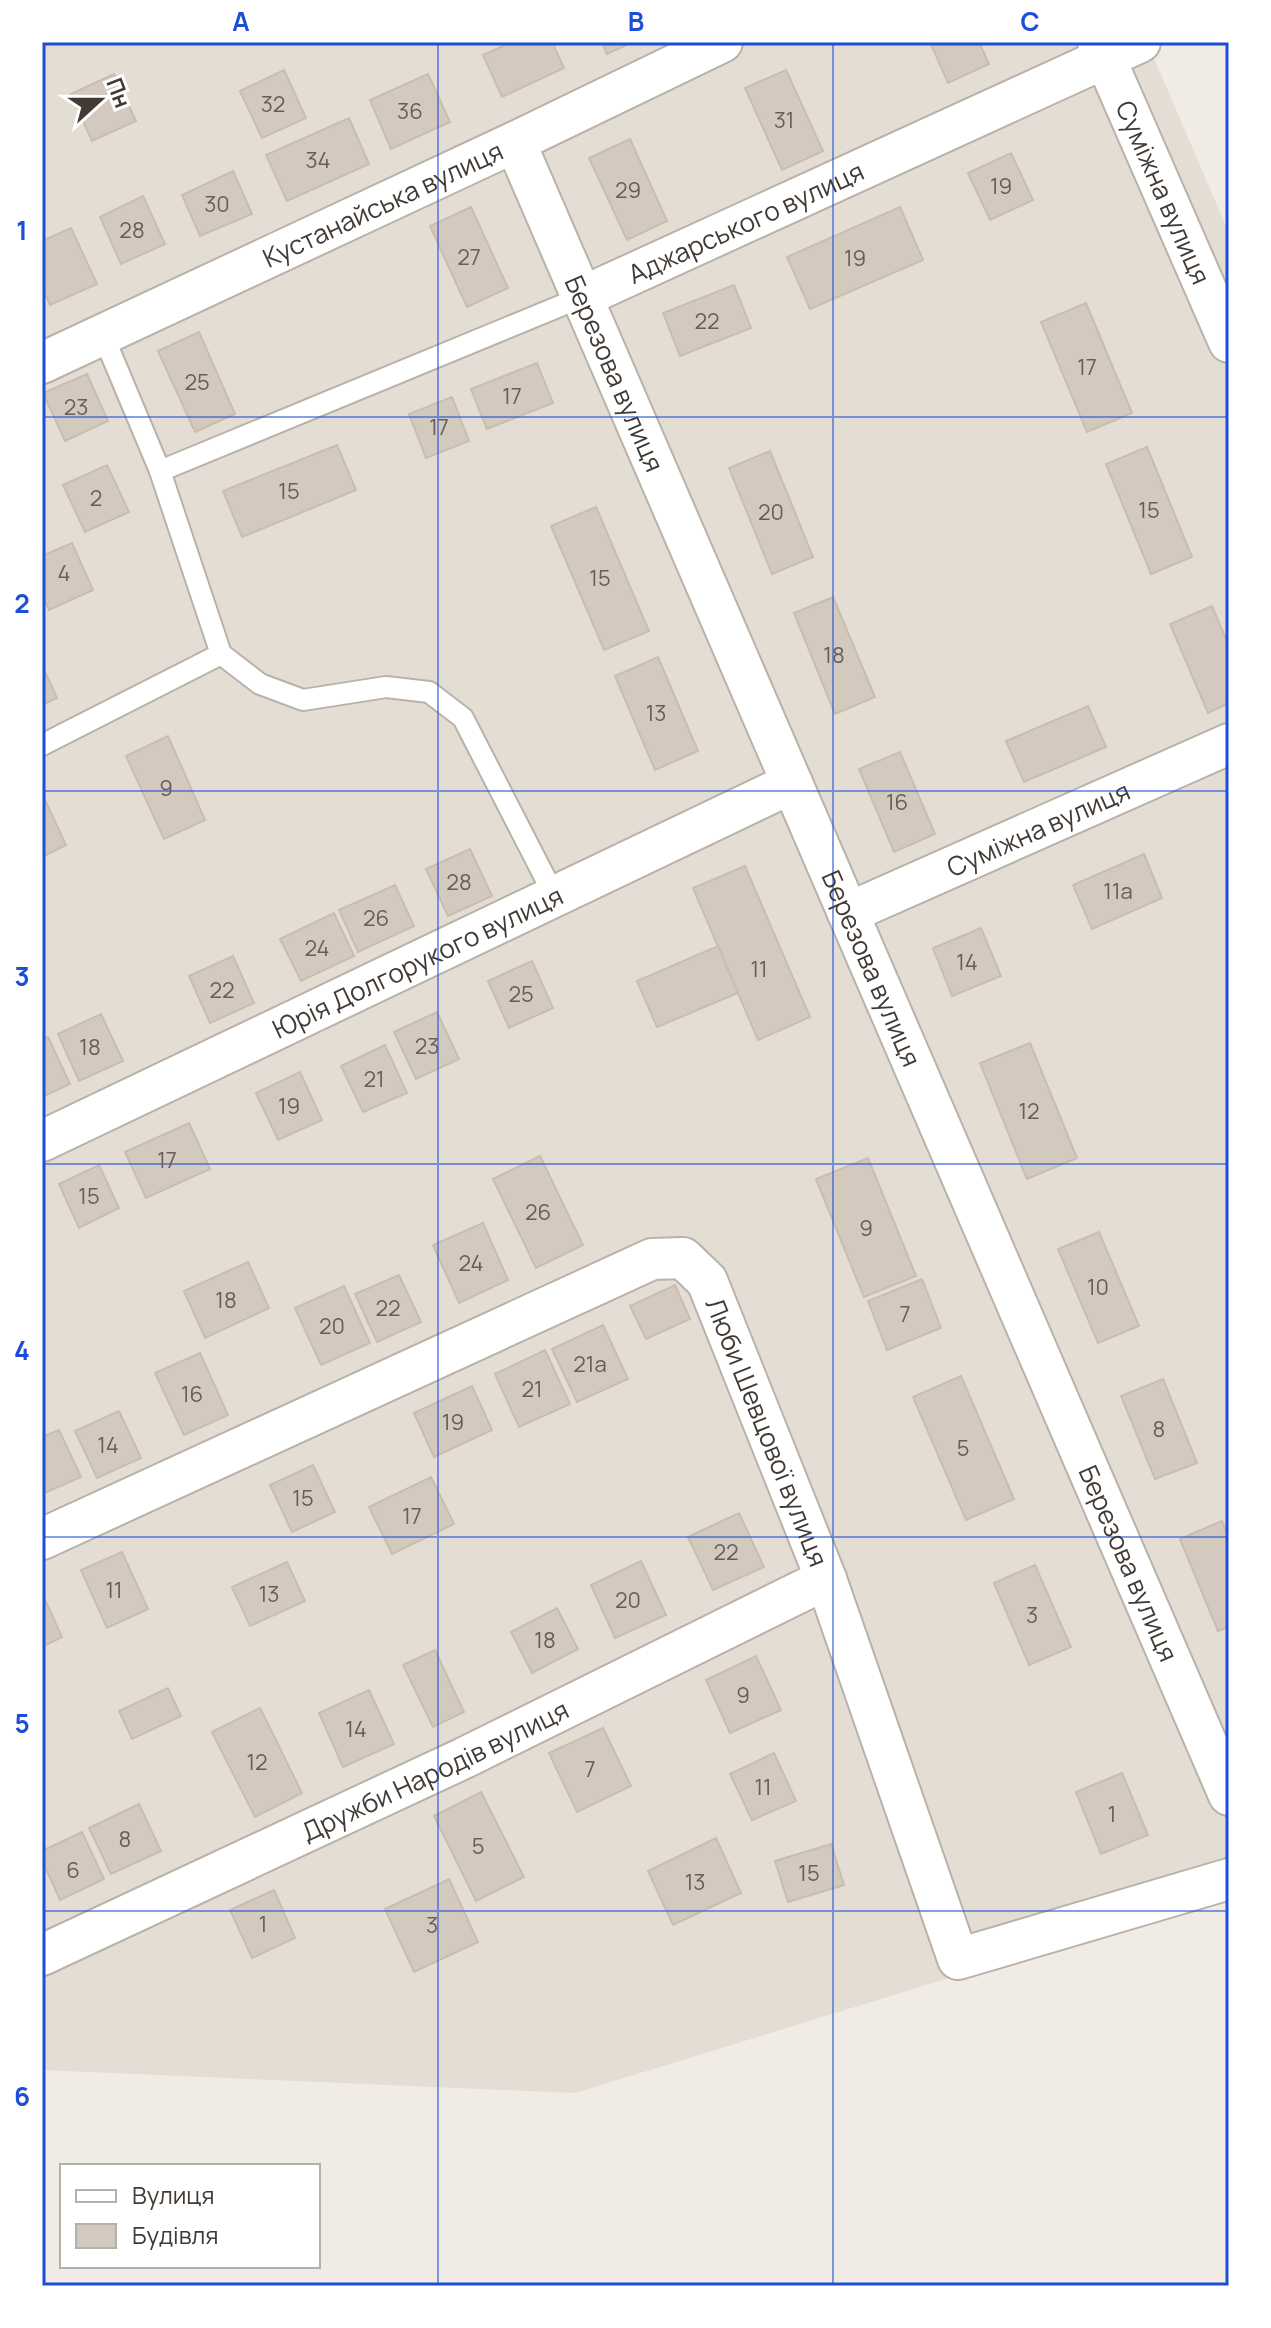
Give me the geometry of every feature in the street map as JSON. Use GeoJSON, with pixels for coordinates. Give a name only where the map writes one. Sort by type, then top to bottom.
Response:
{"type":"FeatureCollection","features":[{"type":"Feature","properties":{"kind":"street","name":"Кустанайська вулиця"},"geometry":{"type":"LineString","coordinates":[[42,363],[722,42]]}},
{"type":"Feature","properties":{"kind":"street","name":"Аджарського вулиця"},"geometry":{"type":"LineString","coordinates":[[582,297],[1114,47]]}},
{"type":"Feature","properties":{"kind":"street","name":"Суміжна вулиця"},"geometry":{"type":"LineString","coordinates":[[1114,47],[1229,342]]}},
{"type":"Feature","properties":{"kind":"street","name":"Березова вулиця"},"geometry":{"type":"LineString","coordinates":[[515,142],[1229,1795]]}},
{"type":"Feature","properties":{"kind":"street","name":"Суміжна вулиця"},"geometry":{"type":"LineString","coordinates":[[848,913],[1229,744]]}},
{"type":"Feature","properties":{"kind":"street","name":"Юрія Долгорукого вулиця"},"geometry":{"type":"LineString","coordinates":[[42,1141],[792,783]]}},
{"type":"Feature","properties":{"kind":"street","name":"Люби Шевцової вулиця"},"geometry":{"type":"LineString","coordinates":[[42,1539],[652,1259],[683,1258],[707,1281],[826,1579],[958,1959],[1229,1879]]}},
{"type":"Feature","properties":{"kind":"street","name":"Дружби Народів вулиця"},"geometry":{"type":"LineString","coordinates":[[42,1955],[464,1758],[826,1579]]}},
{"type":"Feature","properties":{"kind":"lane","name":"Аджарського вулиця"},"geometry":{"type":"LineString","coordinates":[[160,471],[582,297]]}},
{"type":"Feature","properties":{"kind":"lane"},"geometry":{"type":"LineString","coordinates":[[103,335],[160,471],[221,654],[260,684],[303,700],[386,687],[429,692],[463,718],[555,897]]}},
{"type":"Feature","properties":{"kind":"lane"},"geometry":{"type":"LineString","coordinates":[[42,745],[221,654]]}},
{"type":"Feature","properties":{"kind":"shaded area"},"geometry":{"type":"Polygon","coordinates":[[[42,42],[1147,42],[1229,233],[1229,1892],[575,2093],[42,2070],[42,42]]]}},
{"type":"Feature","properties":{"kind":"building"},"geometry":{"type":"Polygon","coordinates":[[[512,42],[552,42],[564,68],[502,97],[483,55],[512,42]]]}},
{"type":"Feature","properties":{"kind":"building"},"geometry":{"type":"Polygon","coordinates":[[[602,42],[633,42],[607,54],[602,42]]]}},
{"type":"Feature","properties":{"kind":"building"},"geometry":{"type":"Polygon","coordinates":[[[930,42],[979,42],[989,64],[948,83],[930,42]]]}},
{"type":"Feature","properties":{"kind":"building"},"geometry":{"type":"Polygon","coordinates":[[[284,70],[306,118],[262,138],[240,91],[284,70]]]}},
{"type":"Feature","properties":{"kind":"building"},"geometry":{"type":"Polygon","coordinates":[[[786,70],[823,151],[782,170],[745,88],[786,70]]]}},
{"type":"Feature","properties":{"kind":"building"},"geometry":{"type":"Polygon","coordinates":[[[114,74],[136,121],[92,141],[71,94],[114,74]]]}},
{"type":"Feature","properties":{"kind":"building"},"geometry":{"type":"Polygon","coordinates":[[[428,74],[450,122],[391,149],[370,100],[428,74]]]}},
{"type":"Feature","properties":{"kind":"building"},"geometry":{"type":"Polygon","coordinates":[[[349,118],[369,164],[287,201],[266,155],[349,118]]]}},
{"type":"Feature","properties":{"kind":"building"},"geometry":{"type":"Polygon","coordinates":[[[630,139],[667,221],[627,240],[589,158],[630,139]]]}},
{"type":"Feature","properties":{"kind":"building"},"geometry":{"type":"Polygon","coordinates":[[[1011,153],[1033,200],[990,220],[968,173],[1011,153]]]}},
{"type":"Feature","properties":{"kind":"building"},"geometry":{"type":"Polygon","coordinates":[[[233,171],[252,214],[200,236],[182,195],[233,171]]]}},
{"type":"Feature","properties":{"kind":"building"},"geometry":{"type":"Polygon","coordinates":[[[143,196],[165,244],[121,264],[100,217],[143,196]]]}},
{"type":"Feature","properties":{"kind":"building"},"geometry":{"type":"Polygon","coordinates":[[[471,207],[508,288],[467,307],[430,226],[471,207]]]}},
{"type":"Feature","properties":{"kind":"building"},"geometry":{"type":"Polygon","coordinates":[[[900,207],[923,260],[810,309],[787,257],[900,207]]]}},
{"type":"Feature","properties":{"kind":"building"},"geometry":{"type":"Polygon","coordinates":[[[71,228],[97,284],[50,305],[42,287],[42,241],[71,228]]]}},
{"type":"Feature","properties":{"kind":"building"},"geometry":{"type":"Polygon","coordinates":[[[734,285],[751,328],[680,356],[663,313],[734,285]]]}},
{"type":"Feature","properties":{"kind":"building"},"geometry":{"type":"Polygon","coordinates":[[[1086,303],[1132,413],[1087,432],[1041,322],[1086,303]]]}},
{"type":"Feature","properties":{"kind":"building"},"geometry":{"type":"Polygon","coordinates":[[[199,332],[235,414],[195,432],[158,351],[199,332]]]}},
{"type":"Feature","properties":{"kind":"building"},"geometry":{"type":"Polygon","coordinates":[[[537,363],[553,403],[487,429],[471,389],[537,363]]]}},
{"type":"Feature","properties":{"kind":"building"},"geometry":{"type":"Polygon","coordinates":[[[87,374],[108,421],[65,441],[43,393],[87,374]]]}},
{"type":"Feature","properties":{"kind":"building"},"geometry":{"type":"Polygon","coordinates":[[[452,397],[469,441],[426,458],[409,414],[452,397]]]}},
{"type":"Feature","properties":{"kind":"building"},"geometry":{"type":"Polygon","coordinates":[[[337,445],[356,490],[242,537],[223,491],[337,445]]]}},
{"type":"Feature","properties":{"kind":"building"},"geometry":{"type":"Polygon","coordinates":[[[1147,447],[1192,557],[1151,574],[1106,464],[1147,447]]]}},
{"type":"Feature","properties":{"kind":"building"},"geometry":{"type":"Polygon","coordinates":[[[770,451],[813,557],[772,574],[729,468],[770,451]]]}},
{"type":"Feature","properties":{"kind":"building"},"geometry":{"type":"Polygon","coordinates":[[[107,465],[129,512],[85,532],[63,485],[107,465]]]}},
{"type":"Feature","properties":{"kind":"building"},"geometry":{"type":"Polygon","coordinates":[[[596,507],[649,631],[604,650],[551,526],[596,507]]]}},
{"type":"Feature","properties":{"kind":"building"},"geometry":{"type":"Polygon","coordinates":[[[72,543],[93,590],[49,610],[42,594],[42,556],[72,543]]]}},
{"type":"Feature","properties":{"kind":"building"},"geometry":{"type":"Polygon","coordinates":[[[833,597],[875,697],[835,714],[794,613],[833,597]]]}},
{"type":"Feature","properties":{"kind":"building"},"geometry":{"type":"Polygon","coordinates":[[[1212,606],[1229,646],[1229,703],[1208,713],[1170,624],[1212,606]]]}},
{"type":"Feature","properties":{"kind":"building"},"geometry":{"type":"Polygon","coordinates":[[[658,657],[698,751],[655,770],[615,676],[658,657]]]}},
{"type":"Feature","properties":{"kind":"building"},"geometry":{"type":"Polygon","coordinates":[[[42,665],[57,698],[42,705],[42,665]]]}},
{"type":"Feature","properties":{"kind":"building"},"geometry":{"type":"Polygon","coordinates":[[[1088,706],[1106,747],[1024,782],[1006,741],[1088,706]]]}},
{"type":"Feature","properties":{"kind":"building"},"geometry":{"type":"Polygon","coordinates":[[[168,736],[205,820],[164,839],[126,756],[168,736]]]}},
{"type":"Feature","properties":{"kind":"building"},"geometry":{"type":"Polygon","coordinates":[[[900,752],[935,834],[894,852],[859,769],[900,752]]]}},
{"type":"Feature","properties":{"kind":"building"},"geometry":{"type":"Polygon","coordinates":[[[42,799],[66,845],[42,857],[42,799]]]}},
{"type":"Feature","properties":{"kind":"building"},"geometry":{"type":"Polygon","coordinates":[[[470,849],[492,896],[448,916],[426,869],[470,849]]]}},
{"type":"Feature","properties":{"kind":"building"},"geometry":{"type":"Polygon","coordinates":[[[1144,854],[1162,898],[1092,929],[1073,885],[1144,854]]]}},
{"type":"Feature","properties":{"kind":"building"},"geometry":{"type":"Polygon","coordinates":[[[745,866],[810,1017],[758,1040],[693,888],[745,866]]]}},
{"type":"Feature","properties":{"kind":"building"},"geometry":{"type":"Polygon","coordinates":[[[395,885],[414,926],[358,952],[339,910],[395,885]]]}},
{"type":"Feature","properties":{"kind":"building"},"geometry":{"type":"Polygon","coordinates":[[[334,913],[354,956],[301,981],[280,939],[334,913]]]}},
{"type":"Feature","properties":{"kind":"building"},"geometry":{"type":"Polygon","coordinates":[[[981,928],[1001,976],[952,996],[933,948],[981,928]]]}},
{"type":"Feature","properties":{"kind":"building"},"geometry":{"type":"Polygon","coordinates":[[[718,946],[738,993],[657,1027],[637,981],[718,946]]]}},
{"type":"Feature","properties":{"kind":"building"},"geometry":{"type":"Polygon","coordinates":[[[233,956],[254,1003],[210,1023],[189,976],[233,956]]]}},
{"type":"Feature","properties":{"kind":"building"},"geometry":{"type":"Polygon","coordinates":[[[532,961],[553,1008],[509,1028],[488,981],[532,961]]]}},
{"type":"Feature","properties":{"kind":"building"},"geometry":{"type":"Polygon","coordinates":[[[437,1012],[459,1059],[416,1079],[394,1032],[437,1012]]]}},
{"type":"Feature","properties":{"kind":"building"},"geometry":{"type":"Polygon","coordinates":[[[101,1014],[123,1061],[79,1081],[58,1034],[101,1014]]]}},
{"type":"Feature","properties":{"kind":"building"},"geometry":{"type":"Polygon","coordinates":[[[48,1037],[70,1084],[42,1097],[42,1040],[48,1037]]]}},
{"type":"Feature","properties":{"kind":"building"},"geometry":{"type":"Polygon","coordinates":[[[1030,1043],[1077,1158],[1027,1179],[980,1063],[1030,1043]]]}},
{"type":"Feature","properties":{"kind":"building"},"geometry":{"type":"Polygon","coordinates":[[[385,1045],[407,1093],[363,1112],[341,1066],[385,1045]]]}},
{"type":"Feature","properties":{"kind":"building"},"geometry":{"type":"Polygon","coordinates":[[[300,1072],[322,1120],[278,1140],[256,1093],[300,1072]]]}},
{"type":"Feature","properties":{"kind":"building"},"geometry":{"type":"Polygon","coordinates":[[[189,1123],[210,1169],[146,1198],[125,1152],[189,1123]]]}},
{"type":"Feature","properties":{"kind":"building"},"geometry":{"type":"Polygon","coordinates":[[[540,1156],[583,1245],[536,1268],[493,1179],[540,1156]]]}},
{"type":"Feature","properties":{"kind":"building"},"geometry":{"type":"Polygon","coordinates":[[[868,1158],[916,1276],[864,1297],[816,1179],[868,1158]]]}},
{"type":"Feature","properties":{"kind":"building"},"geometry":{"type":"Polygon","coordinates":[[[99,1165],[119,1208],[79,1228],[59,1184],[99,1165]]]}},
{"type":"Feature","properties":{"kind":"building"},"geometry":{"type":"Polygon","coordinates":[[[483,1223],[508,1280],[459,1303],[433,1245],[483,1223]]]}},
{"type":"Feature","properties":{"kind":"building"},"geometry":{"type":"Polygon","coordinates":[[[1099,1232],[1139,1326],[1098,1343],[1058,1249],[1099,1232]]]}},
{"type":"Feature","properties":{"kind":"building"},"geometry":{"type":"Polygon","coordinates":[[[248,1262],[269,1308],[205,1338],[184,1291],[248,1262]]]}},
{"type":"Feature","properties":{"kind":"building"},"geometry":{"type":"Polygon","coordinates":[[[399,1275],[421,1322],[377,1342],[355,1294],[399,1275]]]}},
{"type":"Feature","properties":{"kind":"building"},"geometry":{"type":"Polygon","coordinates":[[[922,1279],[941,1328],[887,1350],[868,1301],[922,1279]]]}},
{"type":"Feature","properties":{"kind":"building"},"geometry":{"type":"Polygon","coordinates":[[[675,1285],[690,1319],[646,1339],[630,1306],[675,1285]]]}},
{"type":"Feature","properties":{"kind":"building"},"geometry":{"type":"Polygon","coordinates":[[[344,1286],[370,1343],[321,1365],[295,1308],[344,1286]]]}},
{"type":"Feature","properties":{"kind":"building"},"geometry":{"type":"Polygon","coordinates":[[[603,1325],[628,1379],[577,1402],[552,1349],[603,1325]]]}},
{"type":"Feature","properties":{"kind":"building"},"geometry":{"type":"Polygon","coordinates":[[[545,1350],[570,1404],[519,1427],[495,1374],[545,1350]]]}},
{"type":"Feature","properties":{"kind":"building"},"geometry":{"type":"Polygon","coordinates":[[[200,1353],[228,1415],[184,1435],[155,1373],[200,1353]]]}},
{"type":"Feature","properties":{"kind":"building"},"geometry":{"type":"Polygon","coordinates":[[[961,1376],[1014,1499],[966,1520],[913,1397],[961,1376]]]}},
{"type":"Feature","properties":{"kind":"building"},"geometry":{"type":"Polygon","coordinates":[[[1163,1379],[1197,1463],[1155,1479],[1121,1396],[1163,1379]]]}},
{"type":"Feature","properties":{"kind":"building"},"geometry":{"type":"Polygon","coordinates":[[[472,1386],[492,1430],[434,1457],[414,1413],[472,1386]]]}},
{"type":"Feature","properties":{"kind":"building"},"geometry":{"type":"Polygon","coordinates":[[[119,1411],[141,1458],[97,1478],[75,1431],[119,1411]]]}},
{"type":"Feature","properties":{"kind":"building"},"geometry":{"type":"Polygon","coordinates":[[[59,1430],[81,1477],[42,1494],[42,1437],[59,1430]]]}},
{"type":"Feature","properties":{"kind":"building"},"geometry":{"type":"Polygon","coordinates":[[[313,1465],[335,1512],[292,1532],[270,1485],[313,1465]]]}},
{"type":"Feature","properties":{"kind":"building"},"geometry":{"type":"Polygon","coordinates":[[[431,1477],[454,1524],[392,1554],[369,1507],[431,1477]]]}},
{"type":"Feature","properties":{"kind":"building"},"geometry":{"type":"Polygon","coordinates":[[[739,1513],[764,1567],[713,1590],[688,1537],[739,1513]]]}},
{"type":"Feature","properties":{"kind":"building"},"geometry":{"type":"Polygon","coordinates":[[[1222,1521],[1229,1539],[1229,1627],[1218,1631],[1180,1539],[1222,1521]]]}},
{"type":"Feature","properties":{"kind":"building"},"geometry":{"type":"Polygon","coordinates":[[[122,1552],[148,1609],[107,1628],[81,1570],[122,1552]]]}},
{"type":"Feature","properties":{"kind":"building"},"geometry":{"type":"Polygon","coordinates":[[[641,1561],[666,1615],[615,1638],[591,1585],[641,1561]]]}},
{"type":"Feature","properties":{"kind":"building"},"geometry":{"type":"Polygon","coordinates":[[[287,1562],[305,1601],[250,1626],[232,1587],[287,1562]]]}},
{"type":"Feature","properties":{"kind":"building"},"geometry":{"type":"Polygon","coordinates":[[[1035,1565],[1071,1647],[1029,1665],[994,1583],[1035,1565]]]}},
{"type":"Feature","properties":{"kind":"building"},"geometry":{"type":"Polygon","coordinates":[[[42,1593],[62,1637],[42,1647],[42,1593]]]}},
{"type":"Feature","properties":{"kind":"building"},"geometry":{"type":"Polygon","coordinates":[[[557,1608],[578,1649],[532,1673],[511,1632],[557,1608]]]}},
{"type":"Feature","properties":{"kind":"building"},"geometry":{"type":"Polygon","coordinates":[[[435,1650],[464,1712],[433,1727],[403,1665],[435,1650]]]}},
{"type":"Feature","properties":{"kind":"building"},"geometry":{"type":"Polygon","coordinates":[[[756,1656],[781,1710],[730,1733],[706,1680],[756,1656]]]}},
{"type":"Feature","properties":{"kind":"building"},"geometry":{"type":"Polygon","coordinates":[[[168,1688],[181,1716],[132,1739],[119,1711],[168,1688]]]}},
{"type":"Feature","properties":{"kind":"building"},"geometry":{"type":"Polygon","coordinates":[[[369,1690],[394,1744],[343,1767],[319,1713],[369,1690]]]}},
{"type":"Feature","properties":{"kind":"building"},"geometry":{"type":"Polygon","coordinates":[[[260,1708],[302,1793],[255,1817],[212,1732],[260,1708]]]}},
{"type":"Feature","properties":{"kind":"building"},"geometry":{"type":"Polygon","coordinates":[[[603,1728],[631,1786],[577,1812],[549,1753],[603,1728]]]}},
{"type":"Feature","properties":{"kind":"building"},"geometry":{"type":"Polygon","coordinates":[[[774,1753],[796,1801],[752,1820],[730,1774],[774,1753]]]}},
{"type":"Feature","properties":{"kind":"building"},"geometry":{"type":"Polygon","coordinates":[[[1122,1773],[1148,1835],[1101,1854],[1076,1792],[1122,1773]]]}},
{"type":"Feature","properties":{"kind":"building"},"geometry":{"type":"Polygon","coordinates":[[[481,1792],[524,1877],[476,1901],[434,1816],[481,1792]]]}},
{"type":"Feature","properties":{"kind":"building"},"geometry":{"type":"Polygon","coordinates":[[[139,1804],[161,1851],[111,1874],[89,1828],[139,1804]]]}},
{"type":"Feature","properties":{"kind":"building"},"geometry":{"type":"Polygon","coordinates":[[[82,1832],[104,1879],[60,1900],[42,1860],[42,1851],[82,1832]]]}},
{"type":"Feature","properties":{"kind":"building"},"geometry":{"type":"Polygon","coordinates":[[[716,1838],[741,1893],[673,1925],[648,1871],[716,1838]]]}},
{"type":"Feature","properties":{"kind":"building"},"geometry":{"type":"Polygon","coordinates":[[[831,1844],[844,1885],[788,1902],[775,1861],[831,1844]]]}},
{"type":"Feature","properties":{"kind":"building"},"geometry":{"type":"Polygon","coordinates":[[[449,1879],[478,1942],[414,1972],[385,1909],[449,1879]]]}},
{"type":"Feature","properties":{"kind":"building"},"geometry":{"type":"Polygon","coordinates":[[[274,1890],[295,1938],[252,1958],[230,1910],[274,1890]]]}}]}
